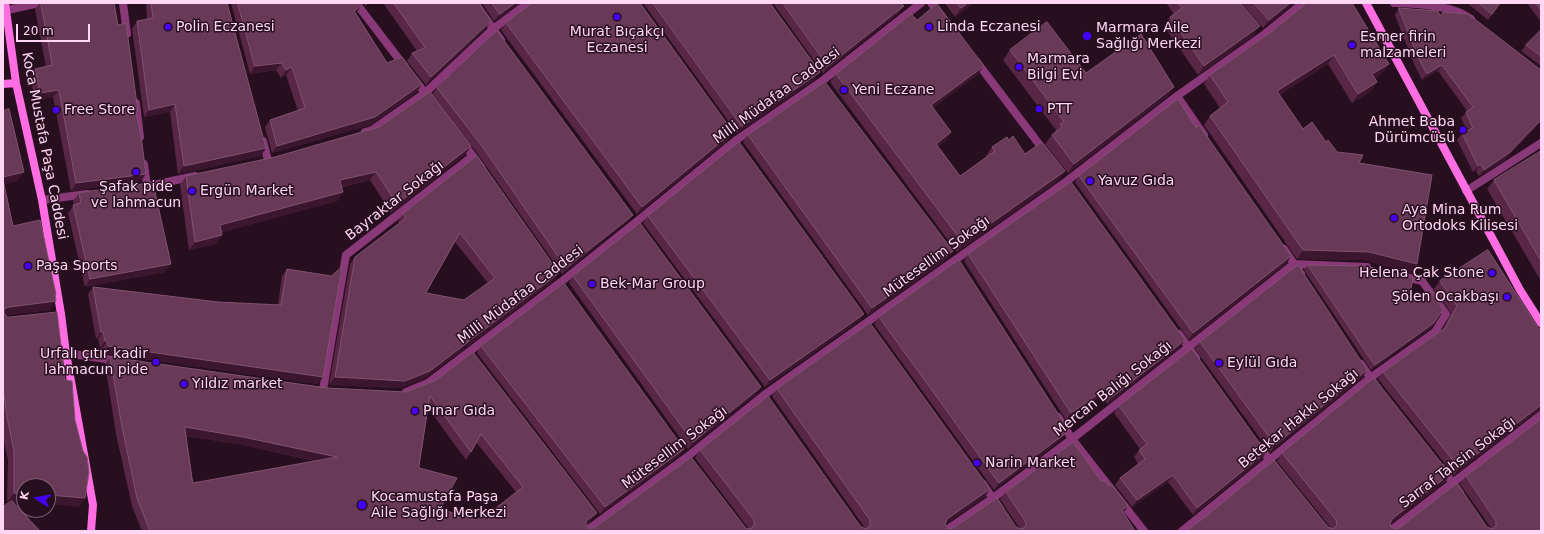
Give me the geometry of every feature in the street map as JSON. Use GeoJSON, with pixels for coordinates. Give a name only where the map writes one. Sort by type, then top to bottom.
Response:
{"type":"FeatureCollection","features":[{"type":"Feature","properties":{"kind":"street"},"geometry":{"type":"LineString","coordinates":[[5,8],[39,3]]}},
{"type":"Feature","properties":{"kind":"street"},"geometry":{"type":"LineString","coordinates":[[123,3],[128,41]]}},
{"type":"Feature","properties":{"kind":"street"},"geometry":{"type":"LineString","coordinates":[[356,3],[440,112]]}},
{"type":"Feature","properties":{"kind":"street"},"geometry":{"type":"LineString","coordinates":[[475,3],[507,48]]}},
{"type":"Feature","properties":{"kind":"street"},"geometry":{"type":"LineString","coordinates":[[357,134],[372,130],[425,93],[493,29],[528,3]]}},
{"type":"Feature","properties":{"kind":"street","name":"Milli Müdafaa Caddesi"},"geometry":{"type":"LineString","coordinates":[[401,394],[428,383],[470,354],[735,141],[822,81],[921,3]]}},
{"type":"Feature","properties":{"kind":"street"},"geometry":{"type":"LineString","coordinates":[[931,3],[945,21]]}},
{"type":"Feature","properties":{"kind":"street","name":"Mütesellim Sokağı"},"geometry":{"type":"LineString","coordinates":[[586,531],[597,518],[687,457],[764,395],[867,324],[1067,181],[1259,33],[1303,3]]}},
{"type":"Feature","properties":{"kind":"street"},"geometry":{"type":"LineString","coordinates":[[1366,3],[1520,290],[1538,313],[1541,323]]}},
{"type":"Feature","properties":{"kind":"street"},"geometry":{"type":"LineString","coordinates":[[1394,3],[1422,5],[1462,12],[1481,26]]}},
{"type":"Feature","properties":{"kind":"street","name":"Koca Mustafa Paşa Caddesi"},"geometry":{"type":"LineString","coordinates":[[5,8],[16,83],[42,200],[58,315],[93,505],[91,531]]}},
{"type":"Feature","properties":{"kind":"street"},"geometry":{"type":"LineString","coordinates":[[969,52],[1048,157]]}},
{"type":"Feature","properties":{"kind":"street"},"geometry":{"type":"LineString","coordinates":[[3,84],[16,83]]}},
{"type":"Feature","properties":{"kind":"street"},"geometry":{"type":"LineString","coordinates":[[135,95],[142,152],[143,187],[200,175]]}},
{"type":"Feature","properties":{"kind":"street"},"geometry":{"type":"LineString","coordinates":[[1177,96],[1208,141]]}},
{"type":"Feature","properties":{"kind":"street"},"geometry":{"type":"LineString","coordinates":[[260,130],[268,160]]}},
{"type":"Feature","properties":{"kind":"street"},"geometry":{"type":"LineString","coordinates":[[459,138],[487,175]]}},
{"type":"Feature","properties":{"kind":"street"},"geometry":{"type":"LineString","coordinates":[[1466,191],[1541,143]]}},
{"type":"Feature","properties":{"kind":"street","name":"Bayraktar Sokağı"},"geometry":{"type":"LineString","coordinates":[[323,390],[346,255],[474,156]]}},
{"type":"Feature","properties":{"kind":"street"},"geometry":{"type":"LineString","coordinates":[[42,200],[95,193]]}},
{"type":"Feature","properties":{"kind":"street"},"geometry":{"type":"LineString","coordinates":[[1280,244],[1306,283]]}},
{"type":"Feature","properties":{"kind":"street"},"geometry":{"type":"LineString","coordinates":[[1294,264],[1363,266],[1378,270]]}},
{"type":"Feature","properties":{"kind":"street","name":"Mercan Balığı Sokağı"},"geometry":{"type":"LineString","coordinates":[[945,531],[993,498],[1072,439],[1188,346],[1294,264]]}},
{"type":"Feature","properties":{"kind":"street","name":"Betekar Hakkı Sokağı"},"geometry":{"type":"LineString","coordinates":[[1182,531],[1370,378],[1435,332],[1446,314],[1422,281],[1393,274]]}},
{"type":"Feature","properties":{"kind":"street"},"geometry":{"type":"LineString","coordinates":[[1174,327],[1202,365]]}},
{"type":"Feature","properties":{"kind":"street"},"geometry":{"type":"LineString","coordinates":[[66,353],[128,362]]}},
{"type":"Feature","properties":{"kind":"street"},"geometry":{"type":"LineString","coordinates":[[1357,359],[1384,396]]}},
{"type":"Feature","properties":{"kind":"street"},"geometry":{"type":"LineString","coordinates":[[1055,412],[1072,439],[1144,531]]}},
{"type":"Feature","properties":{"kind":"street","name":"Sarraf Tahsin Sokağı"},"geometry":{"type":"LineString","coordinates":[[1390,531],[1541,415]]}},
{"type":"Feature","properties":{"kind":"street"},"geometry":{"type":"LineString","coordinates":[[1256,441],[1284,478]]}},
{"type":"Feature","properties":{"kind":"street"},"geometry":{"type":"LineString","coordinates":[[1438,464],[1465,501]]}},
{"type":"Feature","properties":{"kind":"street"},"geometry":{"type":"LineString","coordinates":[[979,479],[1006,518]]}},
{"type":"Feature","properties":{"kind":"building"},"geometry":{"type":"Polygon","coordinates":[[[41,3],[114,3],[118,25],[126,23],[138,112],[136,112],[146,174],[76,183],[59,90],[40,93],[35,69],[52,65],[41,3]]]}},
{"type":"Feature","properties":{"kind":"building"},"geometry":{"type":"Polygon","coordinates":[[[151,3],[227,3],[266,148],[184,166],[175,104],[149,110],[137,21],[153,18],[151,3]]]}},
{"type":"Feature","properties":{"kind":"building"},"geometry":{"type":"Polygon","coordinates":[[[238,3],[360,3],[362,5],[354,11],[387,63],[402,57],[422,84],[375,117],[277,146],[270,120],[305,108],[292,67],[286,70],[282,63],[255,66],[238,3]]]}},
{"type":"Feature","properties":{"kind":"building"},"geometry":{"type":"Polygon","coordinates":[[[394,3],[479,3],[491,21],[431,77],[412,53],[425,48],[394,3]]]}},
{"type":"Feature","properties":{"kind":"building"},"geometry":{"type":"Polygon","coordinates":[[[492,3],[515,3],[500,14],[492,3]]]}},
{"type":"Feature","properties":{"kind":"building"},"geometry":{"type":"Polygon","coordinates":[[[532,3],[640,3],[733,132],[642,207],[506,23],[532,3]]]}},
{"type":"Feature","properties":{"kind":"building"},"geometry":{"type":"Polygon","coordinates":[[[653,3],[770,3],[820,72],[742,126],[653,3]]]}},
{"type":"Feature","properties":{"kind":"building"},"geometry":{"type":"Polygon","coordinates":[[[783,3],[901,3],[904,6],[828,66],[783,3]]]}},
{"type":"Feature","properties":{"kind":"building"},"geometry":{"type":"Polygon","coordinates":[[[957,3],[968,3],[961,8],[957,3]]]}},
{"type":"Feature","properties":{"kind":"building"},"geometry":{"type":"Polygon","coordinates":[[[1178,3],[1240,3],[1260,26],[1204,66],[1170,17],[1182,8],[1178,3]]]}},
{"type":"Feature","properties":{"kind":"building"},"geometry":{"type":"Polygon","coordinates":[[[1254,3],[1290,3],[1269,20],[1254,3]]]}},
{"type":"Feature","properties":{"kind":"building"},"geometry":{"type":"Polygon","coordinates":[[[1307,3],[1352,3],[1389,64],[1372,74],[1377,82],[1358,94],[1334,55],[1277,91],[1303,129],[1312,122],[1326,142],[1328,140],[1337,152],[1363,155],[1359,163],[1432,175],[1417,264],[1369,252],[1303,250],[1210,116],[1228,102],[1210,75],[1271,32],[1307,3]]]}},
{"type":"Feature","properties":{"kind":"building"},"geometry":{"type":"Polygon","coordinates":[[[1479,3],[1500,3],[1492,14],[1479,3]]]}},
{"type":"Feature","properties":{"kind":"building"},"geometry":{"type":"Polygon","coordinates":[[[1536,3],[1541,3],[1541,10],[1536,3]]]}},
{"type":"Feature","properties":{"kind":"building"},"geometry":{"type":"Polygon","coordinates":[[[937,4],[984,66],[931,105],[951,132],[936,144],[960,176],[995,151],[992,147],[1007,137],[1009,140],[1013,136],[1025,154],[1042,142],[1065,171],[963,243],[836,74],[911,14],[917,20],[937,4]]]}},
{"type":"Feature","properties":{"kind":"building"},"geometry":{"type":"Polygon","coordinates":[[[1399,8],[1438,11],[1440,16],[1443,12],[1468,14],[1541,70],[1541,120],[1509,153],[1484,170],[1481,164],[1478,166],[1462,133],[1473,128],[1466,112],[1473,107],[1442,65],[1427,74],[1418,57],[1399,8]]]}},
{"type":"Feature","properties":{"kind":"building"},"geometry":{"type":"Polygon","coordinates":[[[1047,22],[1086,73],[1141,34],[1174,87],[1074,164],[1052,135],[1062,127],[1060,124],[1064,122],[1010,50],[1047,22]]]}},
{"type":"Feature","properties":{"kind":"building"},"geometry":{"type":"Polygon","coordinates":[[[1541,30],[1541,56],[1526,45],[1541,30]]]}},
{"type":"Feature","properties":{"kind":"building"},"geometry":{"type":"Polygon","coordinates":[[[497,31],[633,215],[566,268],[482,146],[437,88],[497,31]]]}},
{"type":"Feature","properties":{"kind":"building"},"geometry":{"type":"Polygon","coordinates":[[[825,82],[953,251],[872,308],[748,135],[825,82]]]}},
{"type":"Feature","properties":{"kind":"building"},"geometry":{"type":"Polygon","coordinates":[[[430,92],[471,146],[397,204],[376,172],[340,180],[343,192],[220,225],[222,235],[195,242],[186,176],[275,157],[379,127],[430,92]]]}},
{"type":"Feature","properties":{"kind":"building"},"geometry":{"type":"Polygon","coordinates":[[[1178,99],[1196,128],[1199,125],[1291,256],[1193,333],[1079,176],[1178,99]]]}},
{"type":"Feature","properties":{"kind":"building"},"geometry":{"type":"Polygon","coordinates":[[[9,109],[24,172],[3,177],[3,111],[9,109]]]}},
{"type":"Feature","properties":{"kind":"building"},"geometry":{"type":"Polygon","coordinates":[[[739,142],[864,314],[770,380],[648,216],[739,142]]]}},
{"type":"Feature","properties":{"kind":"building"},"geometry":{"type":"Polygon","coordinates":[[[1541,151],[1541,261],[1494,180],[1541,151]]]}},
{"type":"Feature","properties":{"kind":"building"},"geometry":{"type":"Polygon","coordinates":[[[477,156],[559,273],[470,339],[430,371],[405,381],[335,377],[355,257],[406,218],[403,214],[477,156]],[[460,233],[426,293],[464,300],[495,278],[460,233]]]}},
{"type":"Feature","properties":{"kind":"building"},"geometry":{"type":"Polygon","coordinates":[[[3,180],[13,226],[40,220],[56,294],[56,301],[9,307],[4,309],[4,313],[7,317],[10,317],[57,312],[65,380],[72,381],[75,420],[83,451],[87,457],[89,472],[85,498],[56,496],[56,478],[16,478],[16,493],[14,493],[14,451],[3,387],[3,180]]]}},
{"type":"Feature","properties":{"kind":"building"},"geometry":{"type":"Polygon","coordinates":[[[1071,182],[1185,340],[1112,397],[1106,389],[1071,413],[968,254],[1071,182]]]}},
{"type":"Feature","properties":{"kind":"building"},"geometry":{"type":"Polygon","coordinates":[[[153,183],[171,264],[90,279],[73,205],[81,203],[79,193],[153,183]]]}},
{"type":"Feature","properties":{"kind":"building"},"geometry":{"type":"Polygon","coordinates":[[[640,223],[761,387],[693,442],[573,276],[640,223]]]}},
{"type":"Feature","properties":{"kind":"building"},"geometry":{"type":"Polygon","coordinates":[[[1488,250],[1541,332],[1541,405],[1459,468],[1383,372],[1445,328],[1457,306],[1440,281],[1488,250]]]}},
{"type":"Feature","properties":{"kind":"building"},"geometry":{"type":"Polygon","coordinates":[[[959,260],[1064,423],[1060,425],[1066,433],[999,483],[879,317],[959,260]]]}},
{"type":"Feature","properties":{"kind":"building"},"geometry":{"type":"Polygon","coordinates":[[[1298,265],[1367,370],[1275,445],[1200,342],[1298,265]]]}},
{"type":"Feature","properties":{"kind":"building"},"geometry":{"type":"Polygon","coordinates":[[[1308,265],[1366,266],[1413,278],[1408,303],[1429,290],[1443,309],[1434,323],[1375,365],[1308,265]]]}},
{"type":"Feature","properties":{"kind":"building"},"geometry":{"type":"Polygon","coordinates":[[[342,267],[323,377],[108,346],[103,332],[101,332],[93,287],[218,302],[281,305],[287,269],[331,276],[342,267]]]}},
{"type":"Feature","properties":{"kind":"building"},"geometry":{"type":"Polygon","coordinates":[[[564,283],[684,449],[605,507],[481,346],[564,283]]]}},
{"type":"Feature","properties":{"kind":"building"},"geometry":{"type":"Polygon","coordinates":[[[870,323],[990,489],[947,519],[945,524],[948,529],[953,528],[997,498],[1016,527],[1020,529],[1024,528],[1026,524],[1025,521],[1006,492],[1073,442],[1102,482],[1104,480],[1109,486],[1111,484],[1128,506],[1122,510],[1135,531],[150,531],[137,498],[122,427],[110,357],[327,388],[406,392],[436,380],[473,352],[597,513],[586,521],[586,525],[589,528],[594,528],[691,457],[745,527],[747,529],[752,528],[754,525],[754,520],[700,450],[768,396],[861,527],[866,529],[870,526],[870,520],[777,389],[870,323]],[[430,396],[419,468],[457,478],[440,509],[476,520],[492,511],[523,487],[481,434],[471,452],[430,396]],[[185,427],[193,483],[337,457],[243,437],[185,427]]]}},
{"type":"Feature","properties":{"kind":"building"},"geometry":{"type":"Polygon","coordinates":[[[1192,349],[1266,452],[1197,508],[1173,475],[1137,500],[1120,478],[1145,459],[1139,450],[1147,444],[1119,406],[1192,349]]]}},
{"type":"Feature","properties":{"kind":"building"},"geometry":{"type":"Polygon","coordinates":[[[1374,378],[1450,474],[1392,519],[1390,524],[1391,527],[1396,529],[1399,528],[1457,483],[1487,527],[1492,529],[1496,526],[1496,521],[1466,476],[1541,419],[1541,531],[1186,531],[1274,460],[1328,527],[1333,529],[1337,525],[1336,520],[1282,453],[1374,378]]]}},
{"type":"Feature","properties":{"kind":"building"},"geometry":{"type":"Polygon","coordinates":[[[12,501],[16,505],[16,518],[28,518],[40,531],[3,531],[3,507],[12,501]]]}},
{"type":"Feature","properties":{"kind":"place","name":"Murat Bıçakçı Eczanesi"},"geometry":{"type":"Point","coordinates":[617,17]}},
{"type":"Feature","properties":{"kind":"place","name":"Polin Eczanesi"},"geometry":{"type":"Point","coordinates":[168,27]}},
{"type":"Feature","properties":{"kind":"place","name":"Linda Eczanesi"},"geometry":{"type":"Point","coordinates":[929,27]}},
{"type":"Feature","properties":{"kind":"place","name":"Marmara Aile Sağlığı Merkezi"},"geometry":{"type":"Point","coordinates":[1087,36]}},
{"type":"Feature","properties":{"kind":"place","name":"Esmer firin malzameleri"},"geometry":{"type":"Point","coordinates":[1352,45]}},
{"type":"Feature","properties":{"kind":"place","name":"Marmara Bilgi Evi"},"geometry":{"type":"Point","coordinates":[1019,67]}},
{"type":"Feature","properties":{"kind":"place","name":"Yeni Eczane"},"geometry":{"type":"Point","coordinates":[844,90]}},
{"type":"Feature","properties":{"kind":"place","name":"PTT"},"geometry":{"type":"Point","coordinates":[1039,109]}},
{"type":"Feature","properties":{"kind":"place","name":"Free Store"},"geometry":{"type":"Point","coordinates":[56,110]}},
{"type":"Feature","properties":{"kind":"place","name":"Ahmet Baba Dürümcüsü"},"geometry":{"type":"Point","coordinates":[1463,130]}},
{"type":"Feature","properties":{"kind":"place","name":"Şafak pide ve lahmacun"},"geometry":{"type":"Point","coordinates":[136,172]}},
{"type":"Feature","properties":{"kind":"place","name":"Yavuz Gıda"},"geometry":{"type":"Point","coordinates":[1090,181]}},
{"type":"Feature","properties":{"kind":"place","name":"Ergün Market"},"geometry":{"type":"Point","coordinates":[192,191]}},
{"type":"Feature","properties":{"kind":"place","name":"Aya Mina Rum Ortodoks Kilisesi"},"geometry":{"type":"Point","coordinates":[1394,218]}},
{"type":"Feature","properties":{"kind":"place","name":"Paşa Sports"},"geometry":{"type":"Point","coordinates":[28,266]}},
{"type":"Feature","properties":{"kind":"place","name":"Helena Çak Stone"},"geometry":{"type":"Point","coordinates":[1492,273]}},
{"type":"Feature","properties":{"kind":"place","name":"Bek-Mar Group"},"geometry":{"type":"Point","coordinates":[592,284]}},
{"type":"Feature","properties":{"kind":"place","name":"Şölen Ocakbaşı"},"geometry":{"type":"Point","coordinates":[1507,297]}},
{"type":"Feature","properties":{"kind":"place","name":"Urfalı çıtır kadir lahmacun pide"},"geometry":{"type":"Point","coordinates":[156,362]}},
{"type":"Feature","properties":{"kind":"place","name":"Eylül Gıda"},"geometry":{"type":"Point","coordinates":[1219,363]}},
{"type":"Feature","properties":{"kind":"place","name":"Yıldız market"},"geometry":{"type":"Point","coordinates":[184,384]}},
{"type":"Feature","properties":{"kind":"place","name":"Pınar Gıda"},"geometry":{"type":"Point","coordinates":[415,411]}},
{"type":"Feature","properties":{"kind":"place","name":"Narin Market"},"geometry":{"type":"Point","coordinates":[977,463]}},
{"type":"Feature","properties":{"kind":"place","name":"Kocamustafa Paşa Aile Sağlığı Merkezi"},"geometry":{"type":"Point","coordinates":[362,505]}}]}
